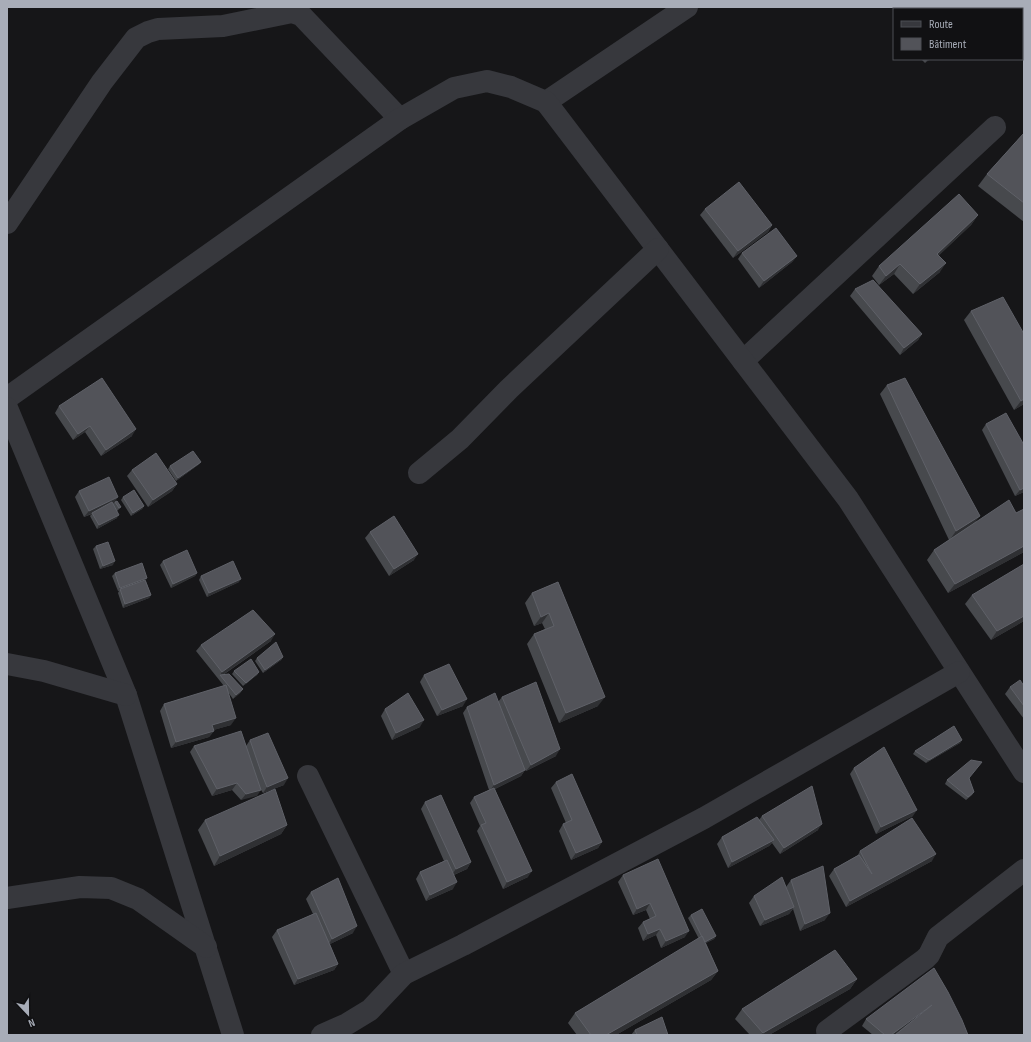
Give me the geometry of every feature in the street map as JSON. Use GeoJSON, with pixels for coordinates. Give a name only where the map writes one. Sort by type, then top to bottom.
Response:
{"type":"FeatureCollection","features":[{"type":"Feature","properties":{"kind":"street"},"geometry":{"type":"LineString","coordinates":[[546,102],[687,7]]}},
{"type":"Feature","properties":{"kind":"street"},"geometry":{"type":"LineString","coordinates":[[7,223],[102,82],[136,38],[153,31],[223,26],[292,12],[301,15],[400,119]]}},
{"type":"Feature","properties":{"kind":"street"},"geometry":{"type":"LineString","coordinates":[[7,398],[400,119],[454,88],[487,81],[511,87],[546,102],[848,499],[1024,772]]}},
{"type":"Feature","properties":{"kind":"street"},"geometry":{"type":"LineString","coordinates":[[743,361],[995,127]]}},
{"type":"Feature","properties":{"kind":"street"},"geometry":{"type":"LineString","coordinates":[[419,473],[460,439],[509,389],[658,249]]}},
{"type":"Feature","properties":{"kind":"street"},"geometry":{"type":"LineString","coordinates":[[7,408],[126,695],[233,1035]]}},
{"type":"Feature","properties":{"kind":"street"},"geometry":{"type":"LineString","coordinates":[[7,664],[44,671],[126,695]]}},
{"type":"Feature","properties":{"kind":"street"},"geometry":{"type":"LineString","coordinates":[[322,1035],[347,1024],[370,1010],[404,974],[464,945],[704,818],[959,672]]}},
{"type":"Feature","properties":{"kind":"street"},"geometry":{"type":"LineString","coordinates":[[308,776],[404,974]]}},
{"type":"Feature","properties":{"kind":"street"},"geometry":{"type":"LineString","coordinates":[[827,1032],[930,955],[938,937],[1024,870]]}},
{"type":"Feature","properties":{"kind":"street"},"geometry":{"type":"LineString","coordinates":[[7,898],[80,886],[110,888],[138,899],[206,947]]}},
{"type":"Feature","properties":{"kind":"building"},"geometry":{"type":"Polygon","coordinates":[[[943,7],[944,8],[932,8],[943,7]]]}},
{"type":"Feature","properties":{"kind":"building"},"geometry":{"type":"Polygon","coordinates":[[[1024,133],[1024,203],[987,174],[1024,133]]]}},
{"type":"Feature","properties":{"kind":"building"},"geometry":{"type":"Polygon","coordinates":[[[739,182],[772,225],[738,251],[705,209],[739,182]]]}},
{"type":"Feature","properties":{"kind":"building"},"geometry":{"type":"Polygon","coordinates":[[[959,194],[978,215],[937,254],[946,263],[920,284],[900,264],[886,276],[879,266],[959,194]]]}},
{"type":"Feature","properties":{"kind":"building"},"geometry":{"type":"Polygon","coordinates":[[[776,228],[797,256],[764,281],[742,253],[776,228]]]}},
{"type":"Feature","properties":{"kind":"building"},"geometry":{"type":"Polygon","coordinates":[[[873,280],[922,334],[904,348],[855,289],[873,280]]]}},
{"type":"Feature","properties":{"kind":"building"},"geometry":{"type":"Polygon","coordinates":[[[1003,297],[1024,334],[1024,399],[1021,401],[971,311],[1003,297]]]}},
{"type":"Feature","properties":{"kind":"building"},"geometry":{"type":"Polygon","coordinates":[[[102,378],[136,429],[106,450],[90,426],[78,434],[59,406],[102,378]]]}},
{"type":"Feature","properties":{"kind":"building"},"geometry":{"type":"Polygon","coordinates":[[[905,378],[980,516],[956,531],[887,385],[905,378]]]}},
{"type":"Feature","properties":{"kind":"building"},"geometry":{"type":"Polygon","coordinates":[[[1006,413],[1024,445],[1024,488],[1020,490],[986,424],[1006,413]]]}},
{"type":"Feature","properties":{"kind":"building"},"geometry":{"type":"Polygon","coordinates":[[[193,451],[201,462],[178,478],[170,466],[193,451]]]}},
{"type":"Feature","properties":{"kind":"building"},"geometry":{"type":"Polygon","coordinates":[[[156,453],[177,484],[153,500],[132,470],[156,453]]]}},
{"type":"Feature","properties":{"kind":"building"},"geometry":{"type":"Polygon","coordinates":[[[109,477],[118,497],[89,511],[79,491],[109,477]]]}},
{"type":"Feature","properties":{"kind":"building"},"geometry":{"type":"Polygon","coordinates":[[[134,490],[144,506],[133,513],[123,497],[134,490]]]}},
{"type":"Feature","properties":{"kind":"building"},"geometry":{"type":"Polygon","coordinates":[[[1009,500],[1016,513],[1024,509],[1024,546],[955,584],[934,550],[1009,500]]]}},
{"type":"Feature","properties":{"kind":"building"},"geometry":{"type":"Polygon","coordinates":[[[117,501],[121,507],[119,508],[115,502],[117,501]]]}},
{"type":"Feature","properties":{"kind":"building"},"geometry":{"type":"Polygon","coordinates":[[[112,502],[119,515],[99,525],[92,513],[112,502]]]}},
{"type":"Feature","properties":{"kind":"building"},"geometry":{"type":"Polygon","coordinates":[[[394,516],[418,554],[394,569],[370,532],[394,516]]]}},
{"type":"Feature","properties":{"kind":"building"},"geometry":{"type":"Polygon","coordinates":[[[108,542],[115,561],[103,566],[96,546],[108,542]]]}},
{"type":"Feature","properties":{"kind":"building"},"geometry":{"type":"Polygon","coordinates":[[[187,550],[197,573],[173,584],[163,561],[187,550]]]}},
{"type":"Feature","properties":{"kind":"building"},"geometry":{"type":"Polygon","coordinates":[[[233,561],[241,579],[209,593],[201,576],[233,561]]]}},
{"type":"Feature","properties":{"kind":"building"},"geometry":{"type":"Polygon","coordinates":[[[142,563],[147,578],[120,588],[115,573],[142,563]]]}},
{"type":"Feature","properties":{"kind":"building"},"geometry":{"type":"Polygon","coordinates":[[[1024,564],[1024,616],[997,631],[972,595],[1024,564]]]}},
{"type":"Feature","properties":{"kind":"building"},"geometry":{"type":"Polygon","coordinates":[[[145,580],[151,595],[125,604],[120,589],[145,580]]]}},
{"type":"Feature","properties":{"kind":"building"},"geometry":{"type":"Polygon","coordinates":[[[558,582],[605,697],[566,713],[534,634],[554,626],[549,613],[541,617],[532,593],[558,582]]]}},
{"type":"Feature","properties":{"kind":"building"},"geometry":{"type":"Polygon","coordinates":[[[253,610],[275,634],[222,672],[201,645],[253,610]]]}},
{"type":"Feature","properties":{"kind":"building"},"geometry":{"type":"Polygon","coordinates":[[[276,642],[283,657],[265,670],[257,658],[276,642]]]}},
{"type":"Feature","properties":{"kind":"building"},"geometry":{"type":"Polygon","coordinates":[[[251,659],[259,672],[246,683],[234,671],[251,659]]]}},
{"type":"Feature","properties":{"kind":"building"},"geometry":{"type":"Polygon","coordinates":[[[449,664],[467,699],[442,710],[424,675],[449,664]]]}},
{"type":"Feature","properties":{"kind":"building"},"geometry":{"type":"Polygon","coordinates":[[[229,674],[243,689],[236,695],[220,675],[229,674]]]}},
{"type":"Feature","properties":{"kind":"building"},"geometry":{"type":"Polygon","coordinates":[[[1020,680],[1024,686],[1024,706],[1010,687],[1020,680]]]}},
{"type":"Feature","properties":{"kind":"building"},"geometry":{"type":"Polygon","coordinates":[[[536,682],[560,749],[531,765],[502,697],[536,682]]]}},
{"type":"Feature","properties":{"kind":"building"},"geometry":{"type":"Polygon","coordinates":[[[226,685],[236,718],[212,725],[214,731],[176,742],[164,704],[226,685]]]}},
{"type":"Feature","properties":{"kind":"building"},"geometry":{"type":"Polygon","coordinates":[[[408,693],[424,720],[396,733],[385,709],[408,693]]]}},
{"type":"Feature","properties":{"kind":"building"},"geometry":{"type":"Polygon","coordinates":[[[495,693],[525,770],[494,785],[467,707],[495,693]]]}},
{"type":"Feature","properties":{"kind":"building"},"geometry":{"type":"Polygon","coordinates":[[[954,726],[962,740],[929,760],[915,751],[954,726]]]}},
{"type":"Feature","properties":{"kind":"building"},"geometry":{"type":"Polygon","coordinates":[[[241,731],[261,790],[246,794],[237,783],[217,789],[194,746],[241,731]]]}},
{"type":"Feature","properties":{"kind":"building"},"geometry":{"type":"Polygon","coordinates":[[[268,733],[288,778],[267,787],[250,740],[268,733]]]}},
{"type":"Feature","properties":{"kind":"building"},"geometry":{"type":"Polygon","coordinates":[[[884,747],[917,810],[881,827],[854,768],[884,747]]]}},
{"type":"Feature","properties":{"kind":"building"},"geometry":{"type":"Polygon","coordinates":[[[971,760],[982,762],[969,778],[974,792],[968,797],[947,780],[971,760]]]}},
{"type":"Feature","properties":{"kind":"building"},"geometry":{"type":"Polygon","coordinates":[[[572,774],[602,842],[576,853],[563,824],[572,820],[556,782],[572,774]]]}},
{"type":"Feature","properties":{"kind":"building"},"geometry":{"type":"Polygon","coordinates":[[[812,786],[822,824],[784,848],[762,816],[812,786]]]}},
{"type":"Feature","properties":{"kind":"building"},"geometry":{"type":"Polygon","coordinates":[[[494,788],[532,871],[507,882],[481,825],[486,823],[474,797],[494,788]]]}},
{"type":"Feature","properties":{"kind":"building"},"geometry":{"type":"Polygon","coordinates":[[[275,789],[287,825],[220,856],[205,820],[275,789]]]}},
{"type":"Feature","properties":{"kind":"building"},"geometry":{"type":"Polygon","coordinates":[[[441,795],[471,862],[456,869],[425,802],[441,795]]]}},
{"type":"Feature","properties":{"kind":"building"},"geometry":{"type":"Polygon","coordinates":[[[757,817],[774,840],[732,862],[722,837],[757,817]]]}},
{"type":"Feature","properties":{"kind":"building"},"geometry":{"type":"Polygon","coordinates":[[[912,818],[936,854],[850,901],[834,869],[859,855],[872,874],[860,851],[912,818]]]}},
{"type":"Feature","properties":{"kind":"building"},"geometry":{"type":"Polygon","coordinates":[[[658,859],[689,931],[666,941],[660,929],[648,934],[643,922],[656,916],[650,903],[637,909],[623,875],[658,859]]]}},
{"type":"Feature","properties":{"kind":"building"},"geometry":{"type":"Polygon","coordinates":[[[447,860],[457,882],[430,895],[420,872],[447,860]]]}},
{"type":"Feature","properties":{"kind":"building"},"geometry":{"type":"Polygon","coordinates":[[[823,866],[830,913],[805,924],[791,880],[823,866]]]}},
{"type":"Feature","properties":{"kind":"building"},"geometry":{"type":"Polygon","coordinates":[[[782,877],[794,907],[765,920],[754,896],[782,877]]]}},
{"type":"Feature","properties":{"kind":"building"},"geometry":{"type":"Polygon","coordinates":[[[338,878],[357,926],[332,939],[311,892],[338,878]]]}},
{"type":"Feature","properties":{"kind":"building"},"geometry":{"type":"Polygon","coordinates":[[[702,909],[716,936],[705,942],[691,915],[702,909]]]}},
{"type":"Feature","properties":{"kind":"building"},"geometry":{"type":"Polygon","coordinates":[[[316,913],[338,964],[298,979],[277,930],[316,913]]]}},
{"type":"Feature","properties":{"kind":"building"},"geometry":{"type":"Polygon","coordinates":[[[702,936],[718,971],[606,1035],[591,1035],[575,1013],[702,936]]]}},
{"type":"Feature","properties":{"kind":"building"},"geometry":{"type":"Polygon","coordinates":[[[835,950],[857,979],[763,1033],[742,1009],[835,950]]]}},
{"type":"Feature","properties":{"kind":"building"},"geometry":{"type":"Polygon","coordinates":[[[934,968],[948,992],[968,1035],[895,1035],[932,1005],[891,1035],[885,1035],[866,1019],[934,968]]]}},
{"type":"Feature","properties":{"kind":"building"},"geometry":{"type":"Polygon","coordinates":[[[662,1017],[668,1035],[637,1035],[635,1030],[662,1017]]]}}]}
